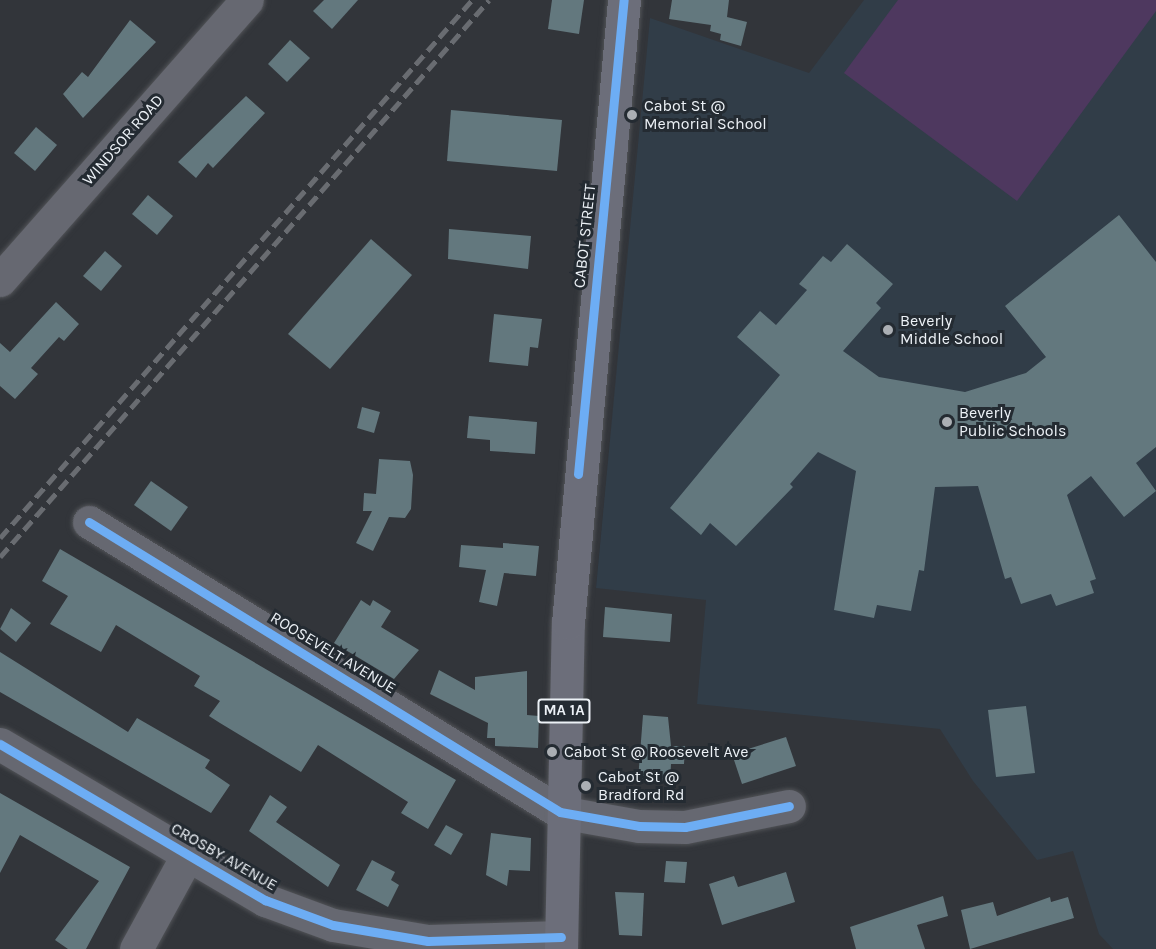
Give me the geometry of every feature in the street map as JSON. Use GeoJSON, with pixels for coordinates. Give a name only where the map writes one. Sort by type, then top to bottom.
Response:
{"type":"FeatureCollection","features":[{"type":"Feature","properties":{"kind":"highway","name":"CABOT STREET"},"geometry":{"type":"LineString","coordinates":[[561,943],[560,812],[584,390],[624,0]]}},
{"type":"Feature","properties":{"kind":"street","name":"WINDSOR ROAD"},"geometry":{"type":"LineString","coordinates":[[0,280],[247,0]]}},
{"type":"Feature","properties":{"kind":"street","name":"ROOSEVELT AVENUE"},"geometry":{"type":"LineString","coordinates":[[89,522],[560,812]]}},
{"type":"Feature","properties":{"kind":"street","name":"CROSBY AVENUE"},"geometry":{"type":"LineString","coordinates":[[0,744],[265,900],[333,925],[428,941],[561,943]]}},
{"type":"Feature","properties":{"kind":"street"},"geometry":{"type":"LineString","coordinates":[[560,812],[639,826],[685,827],[789,806]]}},
{"type":"Feature","properties":{"kind":"street"},"geometry":{"type":"LineString","coordinates":[[136,949],[188,854]]}},
{"type":"Feature","properties":{"kind":"shaded area","name":"Beverly Middle School"},"geometry":{"type":"Polygon","coordinates":[[[864,0],[1156,0],[1156,949],[1113,949],[1099,934],[1073,851],[1037,860],[973,781],[940,729],[697,704],[706,600],[596,588],[650,18],[809,73],[864,0]]]}},
{"type":"Feature","properties":{"kind":"shaded area"},"geometry":{"type":"Polygon","coordinates":[[[898,0],[1156,0],[1156,11],[1017,201],[844,73],[898,0]]]}},
{"type":"Feature","properties":{"kind":"building"},"geometry":{"type":"Polygon","coordinates":[[[324,0],[358,0],[332,29],[313,11],[324,0]]]}},
{"type":"Feature","properties":{"kind":"building"},"geometry":{"type":"Polygon","coordinates":[[[552,0],[584,0],[579,34],[548,29],[552,0]]]}},
{"type":"Feature","properties":{"kind":"building"},"geometry":{"type":"Polygon","coordinates":[[[672,0],[729,0],[727,17],[747,22],[741,46],[720,40],[721,34],[710,31],[711,25],[669,19],[672,0]]]}},
{"type":"Feature","properties":{"kind":"building"},"geometry":{"type":"Polygon","coordinates":[[[130,20],[156,42],[83,118],[63,94],[82,72],[88,77],[130,20]]]}},
{"type":"Feature","properties":{"kind":"building"},"geometry":{"type":"Polygon","coordinates":[[[290,40],[310,58],[287,82],[268,64],[290,40]]]}},
{"type":"Feature","properties":{"kind":"building"},"geometry":{"type":"Polygon","coordinates":[[[246,96],[265,113],[213,168],[208,163],[196,178],[178,162],[246,96]]]}},
{"type":"Feature","properties":{"kind":"building"},"geometry":{"type":"Polygon","coordinates":[[[451,110],[562,120],[557,171],[447,161],[451,110]]]}},
{"type":"Feature","properties":{"kind":"building"},"geometry":{"type":"Polygon","coordinates":[[[36,127],[57,145],[35,171],[14,153],[36,127]]]}},
{"type":"Feature","properties":{"kind":"building"},"geometry":{"type":"Polygon","coordinates":[[[148,195],[173,216],[157,235],[132,214],[148,195]]]}},
{"type":"Feature","properties":{"kind":"building","name":"Beverly Public Schools"},"geometry":{"type":"Polygon","coordinates":[[[1119,215],[1156,262],[1156,447],[1136,463],[1156,491],[1124,517],[1091,476],[1067,495],[1096,579],[1090,581],[1094,593],[1056,606],[1051,594],[1021,604],[1011,577],[1005,579],[978,486],[935,487],[924,571],[919,570],[911,611],[877,605],[874,618],[834,610],[856,471],[818,452],[790,484],[793,487],[736,546],[710,523],[701,535],[670,508],[780,375],[737,337],[760,311],[776,325],[807,290],[799,284],[823,256],[831,262],[847,244],[893,284],[876,303],[881,308],[843,351],[879,377],[965,392],[1026,373],[1046,357],[1005,306],[1119,215]]]}},
{"type":"Feature","properties":{"kind":"building"},"geometry":{"type":"Polygon","coordinates":[[[449,229],[531,236],[528,269],[448,259],[449,229]]]}},
{"type":"Feature","properties":{"kind":"building"},"geometry":{"type":"Polygon","coordinates":[[[371,239],[412,275],[330,369],[288,334],[371,239]]]}},
{"type":"Feature","properties":{"kind":"building"},"geometry":{"type":"Polygon","coordinates":[[[105,251],[122,266],[101,291],[83,276],[105,251]]]}},
{"type":"Feature","properties":{"kind":"building"},"geometry":{"type":"Polygon","coordinates":[[[56,302],[79,324],[64,341],[59,337],[31,368],[38,374],[15,399],[0,386],[0,343],[10,352],[56,302]]]}},
{"type":"Feature","properties":{"kind":"building"},"geometry":{"type":"Polygon","coordinates":[[[494,314],[542,319],[538,348],[530,347],[528,366],[489,362],[494,314]]]}},
{"type":"Feature","properties":{"kind":"building"},"geometry":{"type":"Polygon","coordinates":[[[362,407],[380,412],[374,433],[357,428],[362,407]]]}},
{"type":"Feature","properties":{"kind":"building"},"geometry":{"type":"Polygon","coordinates":[[[469,416],[537,422],[535,454],[490,451],[490,440],[467,438],[469,416]]]}},
{"type":"Feature","properties":{"kind":"building"},"geometry":{"type":"Polygon","coordinates":[[[379,459],[410,461],[413,475],[411,509],[405,518],[389,517],[373,551],[356,543],[372,511],[363,511],[364,493],[376,494],[379,459]]]}},
{"type":"Feature","properties":{"kind":"building"},"geometry":{"type":"Polygon","coordinates":[[[151,481],[188,507],[171,531],[134,505],[151,481]]]}},
{"type":"Feature","properties":{"kind":"building"},"geometry":{"type":"Polygon","coordinates":[[[503,543],[539,546],[536,576],[504,573],[497,606],[479,602],[486,570],[459,567],[461,545],[503,548],[503,543]]]}},
{"type":"Feature","properties":{"kind":"building"},"geometry":{"type":"Polygon","coordinates":[[[60,549],[456,780],[428,829],[401,813],[408,802],[318,745],[301,772],[209,716],[220,701],[194,686],[200,676],[116,625],[101,652],[50,624],[68,596],[42,581],[60,549]]]}},
{"type":"Feature","properties":{"kind":"building"},"geometry":{"type":"Polygon","coordinates":[[[361,600],[370,606],[373,600],[391,611],[381,627],[419,650],[394,679],[334,643],[361,600]]]}},
{"type":"Feature","properties":{"kind":"building"},"geometry":{"type":"Polygon","coordinates":[[[605,607],[672,614],[670,642],[603,637],[605,607]]]}},
{"type":"Feature","properties":{"kind":"building"},"geometry":{"type":"Polygon","coordinates":[[[11,608],[31,623],[16,642],[0,629],[11,608]]]}},
{"type":"Feature","properties":{"kind":"building"},"geometry":{"type":"Polygon","coordinates":[[[0,652],[128,732],[137,718],[210,760],[205,768],[230,785],[211,813],[0,692],[0,652]]]}},
{"type":"Feature","properties":{"kind":"building"},"geometry":{"type":"Polygon","coordinates":[[[439,670],[475,690],[475,677],[527,671],[527,715],[539,716],[538,748],[495,746],[495,738],[487,738],[488,723],[430,694],[439,670]]]}},
{"type":"Feature","properties":{"kind":"building"},"geometry":{"type":"Polygon","coordinates":[[[1026,706],[1035,773],[996,777],[988,710],[1026,706]]]}},
{"type":"Feature","properties":{"kind":"building"},"geometry":{"type":"Polygon","coordinates":[[[643,715],[668,717],[671,746],[685,746],[684,764],[671,764],[670,782],[638,780],[643,715]]]}},
{"type":"Feature","properties":{"kind":"building"},"geometry":{"type":"Polygon","coordinates":[[[786,737],[796,766],[742,784],[732,754],[786,737]]]}},
{"type":"Feature","properties":{"kind":"building"},"geometry":{"type":"Polygon","coordinates":[[[0,793],[130,867],[86,949],[68,949],[55,940],[99,881],[20,835],[0,873],[0,793]]]}},
{"type":"Feature","properties":{"kind":"building"},"geometry":{"type":"Polygon","coordinates":[[[270,795],[287,807],[276,822],[340,865],[328,887],[249,831],[270,795]]]}},
{"type":"Feature","properties":{"kind":"building"},"geometry":{"type":"Polygon","coordinates":[[[446,825],[463,834],[451,855],[434,845],[446,825]]]}},
{"type":"Feature","properties":{"kind":"building"},"geometry":{"type":"Polygon","coordinates":[[[491,833],[531,838],[530,871],[509,870],[507,886],[486,875],[491,833]]]}},
{"type":"Feature","properties":{"kind":"building"},"geometry":{"type":"Polygon","coordinates":[[[372,860],[395,872],[391,880],[399,885],[388,907],[356,890],[372,860]]]}},
{"type":"Feature","properties":{"kind":"building"},"geometry":{"type":"Polygon","coordinates":[[[666,861],[687,862],[685,883],[664,882],[666,861]]]}},
{"type":"Feature","properties":{"kind":"building"},"geometry":{"type":"Polygon","coordinates":[[[786,872],[795,902],[722,925],[709,884],[734,876],[738,887],[786,872]]]}},
{"type":"Feature","properties":{"kind":"building"},"geometry":{"type":"Polygon","coordinates":[[[615,892],[644,893],[642,936],[619,935],[615,892]]]}},
{"type":"Feature","properties":{"kind":"building"},"geometry":{"type":"Polygon","coordinates":[[[943,896],[948,916],[917,925],[925,949],[856,949],[850,927],[943,896]]]}},
{"type":"Feature","properties":{"kind":"building"},"geometry":{"type":"Polygon","coordinates":[[[1050,897],[1051,902],[1068,897],[1074,918],[970,949],[961,910],[993,902],[997,916],[1050,897]]]}},
{"type":"Feature","properties":{"kind":"railway"},"geometry":{"type":"LineString","coordinates":[[0,538],[472,0]]}},
{"type":"Feature","properties":{"kind":"railway"},"geometry":{"type":"LineString","coordinates":[[0,557],[489,0]]}},
{"type":"Feature","properties":{"kind":"cycle path"},"geometry":{"type":"LineString","coordinates":[[578,474],[624,0]]}},
{"type":"Feature","properties":{"kind":"cycle path"},"geometry":{"type":"LineString","coordinates":[[89,522],[560,812],[639,826],[685,827],[789,806]]}},
{"type":"Feature","properties":{"kind":"cycle path"},"geometry":{"type":"LineString","coordinates":[[0,744],[265,900],[333,925],[428,941],[561,937]]}},
{"type":"Feature","properties":{"kind":"place","name":"Cabot St @ Memorial School"},"geometry":{"type":"Point","coordinates":[632,115]}},
{"type":"Feature","properties":{"kind":"place","name":"Beverly Middle School"},"geometry":{"type":"Point","coordinates":[888,330]}},
{"type":"Feature","properties":{"kind":"place","name":"Beverly Public Schools"},"geometry":{"type":"Point","coordinates":[947,422]}},
{"type":"Feature","properties":{"kind":"place","name":"Cabot St @ Roosevelt Ave"},"geometry":{"type":"Point","coordinates":[552,752]}},
{"type":"Feature","properties":{"kind":"place","name":"Cabot St @ Bradford Rd"},"geometry":{"type":"Point","coordinates":[586,786]}}]}
